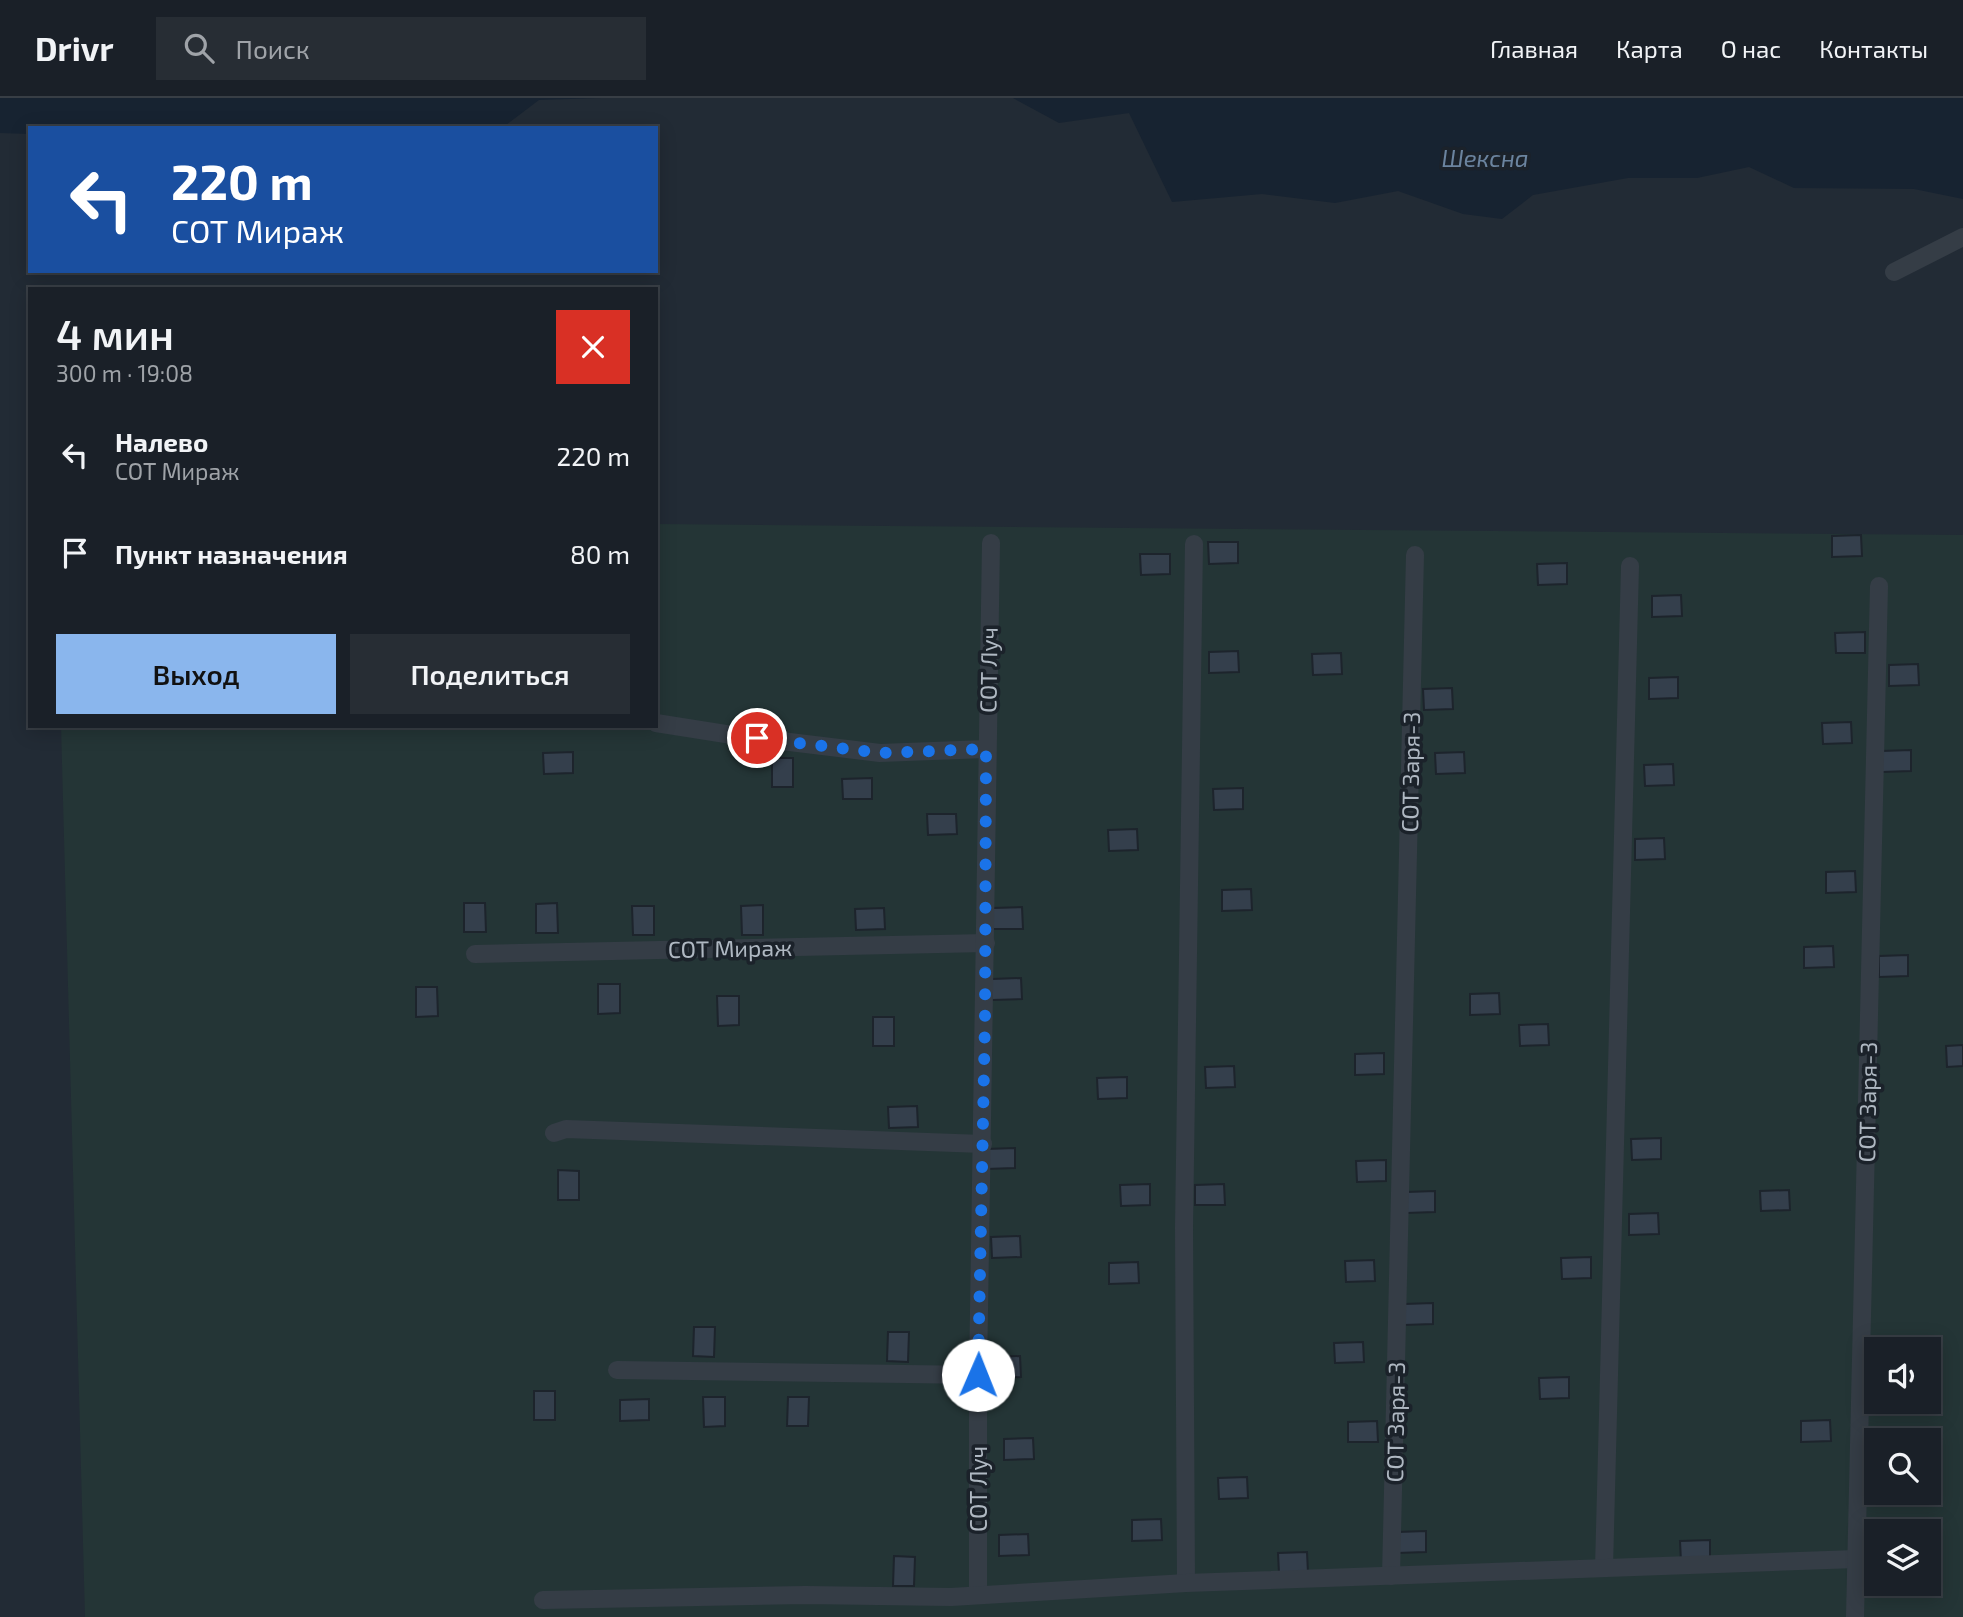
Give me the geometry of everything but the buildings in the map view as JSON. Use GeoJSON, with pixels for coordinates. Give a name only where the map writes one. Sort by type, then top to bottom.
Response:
{"type":"FeatureCollection","features":[{"type":"Feature","properties":{"kind":"street"},"geometry":{"type":"LineString","coordinates":[[1894,272],[1963,237]]}},
{"type":"Feature","properties":{"kind":"street","name":"СОТ Луч"},"geometry":{"type":"LineString","coordinates":[[978,1595],[978,1375],[990,542]]}},
{"type":"Feature","properties":{"kind":"street"},"geometry":{"type":"LineString","coordinates":[[1186,1583],[1184,1228],[1194,544]]}},
{"type":"Feature","properties":{"kind":"street","name":"СОТ Заря-3"},"geometry":{"type":"LineString","coordinates":[[1391,1576],[1415,555]]}},
{"type":"Feature","properties":{"kind":"street"},"geometry":{"type":"LineString","coordinates":[[1604,1568],[1630,566]]}},
{"type":"Feature","properties":{"kind":"street","name":"СОТ Заря-3"},"geometry":{"type":"LineString","coordinates":[[1855,1617],[1879,586]]}},
{"type":"Feature","properties":{"kind":"street"},"geometry":{"type":"LineString","coordinates":[[658,723],[732,736],[880,753],[986,749]]}},
{"type":"Feature","properties":{"kind":"street","name":"СОТ Мираж"},"geometry":{"type":"LineString","coordinates":[[475,954],[986,943]]}},
{"type":"Feature","properties":{"kind":"street"},"geometry":{"type":"LineString","coordinates":[[554,1133],[566,1129],[983,1144]]}},
{"type":"Feature","properties":{"kind":"street"},"geometry":{"type":"LineString","coordinates":[[617,1370],[978,1375]]}},
{"type":"Feature","properties":{"kind":"street"},"geometry":{"type":"LineString","coordinates":[[543,1600],[805,1595],[951,1597],[1186,1583],[1856,1559]]}},
{"type":"Feature","properties":{"kind":"shaded area"},"geometry":{"type":"Polygon","coordinates":[[[658,524],[1963,535],[1963,1617],[85,1617],[61,728],[658,728],[658,524]]]}},
{"type":"Feature","properties":{"kind":"water"},"geometry":{"type":"Polygon","coordinates":[[[0,98],[601,98],[539,100],[505,126],[28,126],[28,134],[0,133],[0,98]]]}},
{"type":"Feature","properties":{"kind":"water","name":"Шексна"},"geometry":{"type":"Polygon","coordinates":[[[1013,98],[1963,98],[1963,199],[1914,189],[1794,188],[1749,167],[1697,178],[1628,178],[1533,195],[1502,219],[1463,214],[1398,191],[1335,203],[1262,194],[1172,202],[1129,113],[1059,123],[1013,98]]]}},
{"type":"Feature","properties":{"kind":"route"},"geometry":{"type":"LineString","coordinates":[[757,738],[880,753],[986,749],[985,1018],[978,1375]]}}]}
